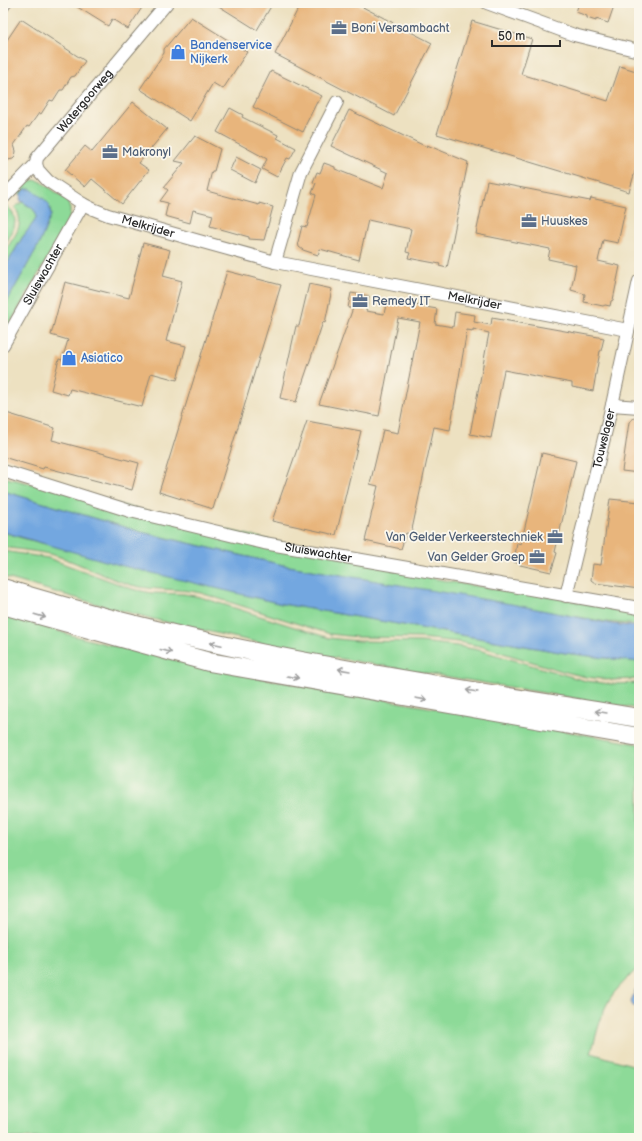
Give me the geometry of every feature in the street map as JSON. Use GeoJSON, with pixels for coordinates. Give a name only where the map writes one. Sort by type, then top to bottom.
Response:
{"type":"FeatureCollection","features":[{"type":"Feature","properties":{"kind":"highway"},"geometry":{"type":"LineString","coordinates":[[3,588],[145,628],[214,644],[338,669],[639,718]]}},
{"type":"Feature","properties":{"kind":"highway"},"geometry":{"type":"LineString","coordinates":[[3,605],[88,630],[209,662],[639,737]]}},
{"type":"Feature","properties":{"kind":"street","name":"Watergoorweg"},"geometry":{"type":"LineString","coordinates":[[3,198],[36,164],[37,158],[167,3]]}},
{"type":"Feature","properties":{"kind":"street"},"geometry":{"type":"LineString","coordinates":[[487,3],[574,35],[639,51]]}},
{"type":"Feature","properties":{"kind":"street"},"geometry":{"type":"LineString","coordinates":[[275,262],[301,172],[337,102]]}},
{"type":"Feature","properties":{"kind":"street","name":"Melkrijder"},"geometry":{"type":"LineString","coordinates":[[36,164],[38,170],[48,181],[83,204],[130,222],[275,262],[628,330]]}},
{"type":"Feature","properties":{"kind":"street","name":"Sluiswachter"},"geometry":{"type":"LineString","coordinates":[[3,345],[83,204]]}},
{"type":"Feature","properties":{"kind":"street","name":"Touwslager"},"geometry":{"type":"LineString","coordinates":[[566,596],[612,405],[639,281]]}},
{"type":"Feature","properties":{"kind":"street"},"geometry":{"type":"LineString","coordinates":[[612,405],[639,408]]}},
{"type":"Feature","properties":{"kind":"street","name":"Sluiswachter"},"geometry":{"type":"LineString","coordinates":[[3,471],[130,511],[264,543],[639,608]]}},
{"type":"Feature","properties":{"kind":"green space"},"geometry":{"type":"Polygon","coordinates":[[[34,180],[40,181],[67,200],[70,214],[68,222],[3,336],[3,309],[39,244],[51,215],[49,204],[44,199],[25,189],[21,194],[15,191],[25,182],[34,180]]]}},
{"type":"Feature","properties":{"kind":"green space"},"geometry":{"type":"Polygon","coordinates":[[[22,202],[32,208],[36,213],[36,218],[22,238],[3,271],[3,256],[19,227],[19,214],[15,207],[22,202]]]}},
{"type":"Feature","properties":{"kind":"green space"},"geometry":{"type":"Polygon","coordinates":[[[3,205],[6,205],[11,210],[15,221],[12,231],[3,248],[3,205]]]}},
{"type":"Feature","properties":{"kind":"green space"},"geometry":{"type":"Polygon","coordinates":[[[3,477],[427,577],[462,584],[554,597],[639,615],[639,625],[607,622],[283,565],[141,532],[3,491],[3,477]]]}},
{"type":"Feature","properties":{"kind":"green space"},"geometry":{"type":"Polygon","coordinates":[[[3,532],[282,604],[565,653],[639,662],[639,679],[611,680],[586,677],[480,646],[458,642],[421,638],[357,637],[330,634],[201,593],[131,585],[112,579],[57,556],[3,547],[3,532]]]}},
{"type":"Feature","properties":{"kind":"green space"},"geometry":{"type":"Polygon","coordinates":[[[3,551],[48,558],[132,589],[152,593],[184,594],[200,597],[329,638],[357,641],[421,642],[457,646],[479,650],[586,681],[611,684],[639,683],[639,709],[325,656],[157,620],[3,577],[3,551]]]}},
{"type":"Feature","properties":{"kind":"green space"},"geometry":{"type":"Polygon","coordinates":[[[3,614],[74,636],[243,675],[639,744],[639,966],[616,990],[605,1007],[591,1053],[639,1067],[639,1138],[3,1138],[3,614]]]}},
{"type":"Feature","properties":{"kind":"water"},"geometry":{"type":"Polygon","coordinates":[[[25,189],[31,189],[49,204],[51,215],[39,244],[3,309],[3,271],[22,238],[36,218],[36,213],[32,208],[20,200],[21,194],[25,189]]]}},
{"type":"Feature","properties":{"kind":"water"},"geometry":{"type":"Polygon","coordinates":[[[3,491],[141,532],[283,565],[511,604],[612,624],[639,627],[639,662],[565,653],[282,604],[123,566],[3,532],[3,491]]]}},
{"type":"Feature","properties":{"kind":"water"},"geometry":{"type":"Polygon","coordinates":[[[639,987],[639,1007],[633,1006],[631,1002],[635,990],[639,987]]]}},
{"type":"Feature","properties":{"kind":"building"},"geometry":{"type":"Polygon","coordinates":[[[71,3],[145,3],[128,29],[112,19],[108,26],[71,3]]]}},
{"type":"Feature","properties":{"kind":"building"},"geometry":{"type":"Polygon","coordinates":[[[214,3],[273,3],[257,30],[214,3]]]}},
{"type":"Feature","properties":{"kind":"building"},"geometry":{"type":"Polygon","coordinates":[[[301,3],[355,3],[432,43],[394,116],[275,54],[301,3]]]}},
{"type":"Feature","properties":{"kind":"building"},"geometry":{"type":"Polygon","coordinates":[[[579,3],[615,3],[608,23],[587,18],[587,16],[576,12],[579,3]]]}},
{"type":"Feature","properties":{"kind":"building"},"geometry":{"type":"Polygon","coordinates":[[[191,17],[247,52],[223,89],[213,83],[190,121],[140,89],[164,53],[164,49],[191,17]]]}},
{"type":"Feature","properties":{"kind":"building"},"geometry":{"type":"Polygon","coordinates":[[[21,19],[85,61],[75,76],[71,77],[63,90],[60,90],[53,101],[50,100],[41,114],[39,113],[29,127],[27,126],[14,145],[16,151],[15,157],[8,160],[3,158],[3,46],[21,19]]]}},
{"type":"Feature","properties":{"kind":"building"},"geometry":{"type":"Polygon","coordinates":[[[472,21],[532,39],[521,74],[608,101],[620,66],[639,72],[639,158],[629,192],[437,134],[472,21]]]}},
{"type":"Feature","properties":{"kind":"building"},"geometry":{"type":"Polygon","coordinates":[[[271,71],[322,96],[317,102],[303,132],[253,107],[271,71]]]}},
{"type":"Feature","properties":{"kind":"building"},"geometry":{"type":"Polygon","coordinates":[[[133,102],[167,129],[139,163],[149,170],[122,204],[92,179],[85,187],[65,170],[85,146],[92,152],[133,102]]]}},
{"type":"Feature","properties":{"kind":"building"},"geometry":{"type":"Polygon","coordinates":[[[230,108],[243,115],[242,117],[278,135],[277,138],[296,148],[290,159],[287,158],[277,177],[262,169],[267,159],[217,132],[230,108]]]}},
{"type":"Feature","properties":{"kind":"building"},"geometry":{"type":"Polygon","coordinates":[[[349,110],[427,147],[427,145],[468,162],[447,268],[439,266],[440,264],[408,258],[410,253],[406,252],[411,229],[368,220],[359,260],[320,249],[318,255],[303,250],[299,247],[298,242],[302,226],[307,227],[316,195],[312,193],[316,183],[313,182],[317,172],[320,173],[324,163],[335,167],[335,169],[383,188],[388,173],[331,146],[349,110]]]}},
{"type":"Feature","properties":{"kind":"building"},"geometry":{"type":"Polygon","coordinates":[[[195,136],[220,149],[207,191],[259,205],[259,203],[273,207],[264,240],[249,239],[249,237],[210,226],[213,215],[193,210],[190,223],[165,216],[168,203],[160,201],[168,190],[164,187],[184,163],[175,161],[195,136]]]}},
{"type":"Feature","properties":{"kind":"building"},"geometry":{"type":"Polygon","coordinates":[[[236,157],[261,170],[255,183],[230,170],[236,157]]]}},
{"type":"Feature","properties":{"kind":"building"},"geometry":{"type":"Polygon","coordinates":[[[487,181],[590,201],[591,198],[626,206],[618,243],[603,240],[598,261],[620,266],[613,300],[611,301],[610,306],[584,302],[585,294],[571,290],[576,265],[548,259],[550,249],[476,234],[487,181]]]}},
{"type":"Feature","properties":{"kind":"building"},"geometry":{"type":"Polygon","coordinates":[[[143,243],[170,250],[163,276],[182,281],[166,341],[186,346],[177,380],[151,373],[142,407],[70,389],[68,395],[51,390],[59,359],[62,360],[68,340],[51,335],[65,282],[129,298],[143,243]]]}},
{"type":"Feature","properties":{"kind":"building"},"geometry":{"type":"Polygon","coordinates":[[[227,271],[281,285],[213,509],[159,492],[227,271]]]}},
{"type":"Feature","properties":{"kind":"building"},"geometry":{"type":"Polygon","coordinates":[[[309,284],[332,289],[325,323],[323,322],[296,402],[280,398],[296,326],[299,326],[309,284]]]}},
{"type":"Feature","properties":{"kind":"building"},"geometry":{"type":"Polygon","coordinates":[[[351,293],[369,296],[366,311],[384,314],[387,300],[437,309],[435,324],[453,327],[455,312],[475,315],[474,322],[491,325],[492,318],[604,338],[600,351],[593,391],[572,387],[572,383],[504,370],[491,438],[470,434],[489,333],[473,329],[473,331],[467,330],[450,430],[434,427],[411,534],[406,533],[401,549],[365,541],[378,486],[370,484],[383,430],[398,433],[420,322],[398,318],[379,416],[319,404],[353,308],[348,308],[351,293]]]}},
{"type":"Feature","properties":{"kind":"building"},"geometry":{"type":"Polygon","coordinates":[[[3,412],[55,428],[52,440],[139,463],[132,490],[44,467],[43,469],[3,457],[3,412]]]}},
{"type":"Feature","properties":{"kind":"building"},"geometry":{"type":"Polygon","coordinates":[[[634,418],[639,419],[639,473],[622,471],[629,422],[634,418]]]}},
{"type":"Feature","properties":{"kind":"building"},"geometry":{"type":"Polygon","coordinates":[[[307,421],[361,431],[336,535],[272,521],[307,421]]]}},
{"type":"Feature","properties":{"kind":"building"},"geometry":{"type":"Polygon","coordinates":[[[542,453],[576,461],[555,552],[557,553],[551,572],[520,565],[514,562],[517,543],[521,544],[542,453]]]}},
{"type":"Feature","properties":{"kind":"building"},"geometry":{"type":"Polygon","coordinates":[[[610,499],[639,502],[639,589],[595,583],[591,580],[593,564],[601,565],[610,499]]]}},
{"type":"Feature","properties":{"kind":"place","name":"Boni Versambacht"},"geometry":{"type":"Point","coordinates":[339,28]}},
{"type":"Feature","properties":{"kind":"place","name":"Bandenservice Nijkerk"},"geometry":{"type":"Point","coordinates":[178,52]}},
{"type":"Feature","properties":{"kind":"place","name":"Makronyl"},"geometry":{"type":"Point","coordinates":[110,152]}},
{"type":"Feature","properties":{"kind":"place","name":"Huuskes"},"geometry":{"type":"Point","coordinates":[529,221]}},
{"type":"Feature","properties":{"kind":"place","name":"Remedy IT"},"geometry":{"type":"Point","coordinates":[360,301]}},
{"type":"Feature","properties":{"kind":"place","name":"Asiatico"},"geometry":{"type":"Point","coordinates":[69,358]}},
{"type":"Feature","properties":{"kind":"place","name":"Van Gelder Verkeerstechniek"},"geometry":{"type":"Point","coordinates":[555,537]}},
{"type":"Feature","properties":{"kind":"place","name":"Van Gelder Groep"},"geometry":{"type":"Point","coordinates":[537,557]}}]}
